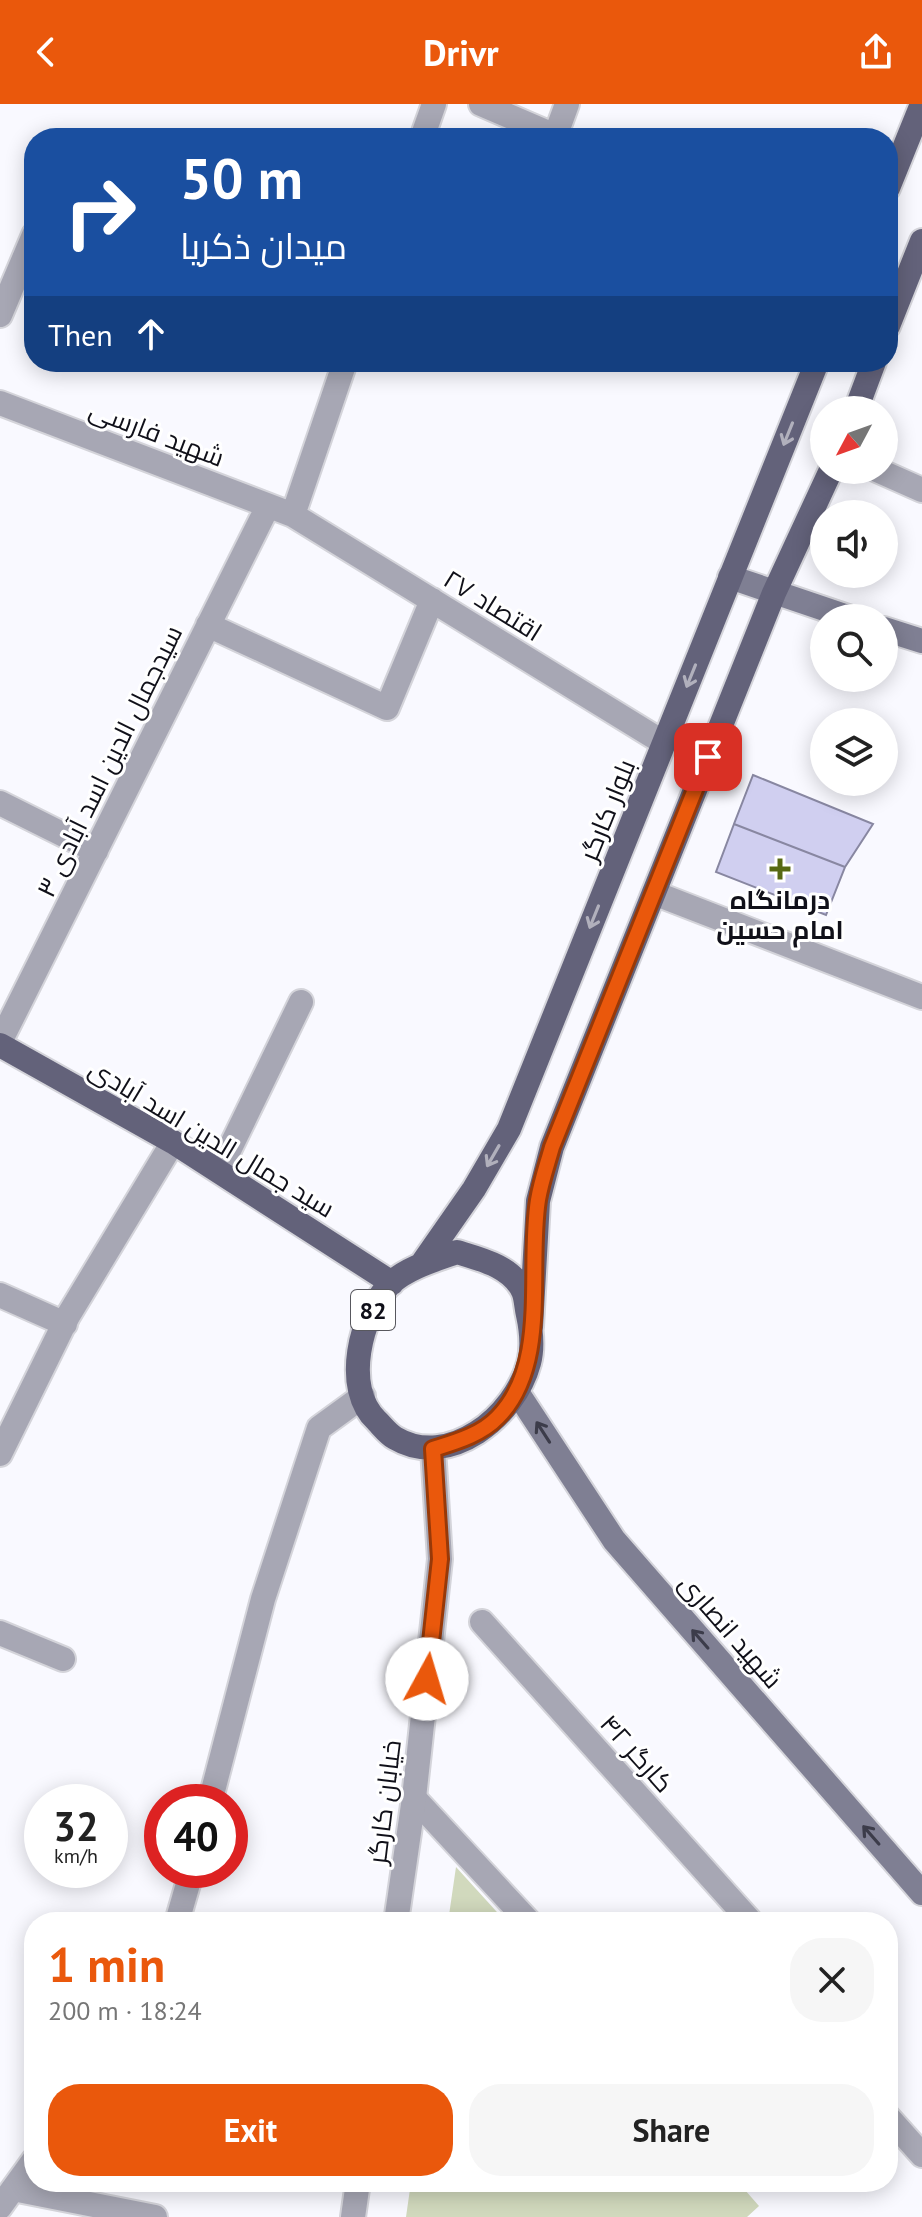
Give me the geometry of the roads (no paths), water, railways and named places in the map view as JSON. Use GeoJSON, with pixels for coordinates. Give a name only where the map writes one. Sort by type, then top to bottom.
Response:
{"type":"FeatureCollection","features":[{"type":"Feature","properties":{"kind":"main road"},"geometry":{"type":"LineString","coordinates":[[898,163],[922,104]]}},
{"type":"Feature","properties":{"kind":"main road"},"geometry":{"type":"LineString","coordinates":[[898,309],[914,282],[922,241]]}},
{"type":"Feature","properties":{"kind":"main road","name":"بلوار کارگر"},"geometry":{"type":"LineString","coordinates":[[421,1265],[474,1189],[509,1129],[813,372]]}},
{"type":"Feature","properties":{"kind":"main road"},"geometry":{"type":"LineString","coordinates":[[861,396],[870,372]]}},
{"type":"Feature","properties":{"kind":"main road"},"geometry":{"type":"LineString","coordinates":[[531,1327],[538,1201],[552,1147],[774,593],[825,484]]}},
{"type":"Feature","properties":{"kind":"main road"},"geometry":{"type":"LineString","coordinates":[[730,577],[810,605]]}},
{"type":"Feature","properties":{"kind":"main road"},"geometry":{"type":"LineString","coordinates":[[898,633],[922,641]]}},
{"type":"Feature","properties":{"kind":"main road","name":"سید جمال الدین اسد آبادی"},"geometry":{"type":"LineString","coordinates":[[0,1043],[173,1142],[392,1283]]}},
{"type":"Feature","properties":{"kind":"main road","name":"82"},"geometry":{"type":"LineString","coordinates":[[457,1252],[494,1263],[523,1290],[531,1327],[529,1362],[517,1392],[497,1418],[468,1437],[433,1449],[395,1438],[367,1412],[359,1374],[359,1340],[372,1310],[392,1283],[421,1265],[457,1252]]}},
{"type":"Feature","properties":{"kind":"main road","name":"شهید انصاری"},"geometry":{"type":"LineString","coordinates":[[517,1392],[614,1540],[922,1893]]}},
{"type":"Feature","properties":{"kind":"street"},"geometry":{"type":"LineString","coordinates":[[426,128],[434,104]]}},
{"type":"Feature","properties":{"kind":"street"},"geometry":{"type":"LineString","coordinates":[[481,104],[539,128]]}},
{"type":"Feature","properties":{"kind":"street"},"geometry":{"type":"LineString","coordinates":[[560,128],[567,104]]}},
{"type":"Feature","properties":{"kind":"street"},"geometry":{"type":"LineString","coordinates":[[0,315],[24,259]]}},
{"type":"Feature","properties":{"kind":"street"},"geometry":{"type":"LineString","coordinates":[[293,515],[342,372]]}},
{"type":"Feature","properties":{"kind":"street","name":"شهید فارسی"},"geometry":{"type":"LineString","coordinates":[[0,403],[293,515]]}},
{"type":"Feature","properties":{"kind":"street"},"geometry":{"type":"LineString","coordinates":[[898,479],[922,490]]}},
{"type":"Feature","properties":{"kind":"street","name":"سیدجمال الدین اسد آبادی ۳"},"geometry":{"type":"LineString","coordinates":[[0,1043],[268,506]]}},
{"type":"Feature","properties":{"kind":"street","name":"اقتصاد ۲۷"},"geometry":{"type":"LineString","coordinates":[[293,515],[664,743]]}},
{"type":"Feature","properties":{"kind":"street"},"geometry":{"type":"LineString","coordinates":[[208,625],[387,708],[432,600]]}},
{"type":"Feature","properties":{"kind":"street"},"geometry":{"type":"LineString","coordinates":[[0,803],[96,851]]}},
{"type":"Feature","properties":{"kind":"street"},"geometry":{"type":"LineString","coordinates":[[654,893],[922,997]]}},
{"type":"Feature","properties":{"kind":"street"},"geometry":{"type":"LineString","coordinates":[[219,1171],[301,1002]]}},
{"type":"Feature","properties":{"kind":"street"},"geometry":{"type":"LineString","coordinates":[[0,1454],[65,1324],[173,1142]]}},
{"type":"Feature","properties":{"kind":"street"},"geometry":{"type":"LineString","coordinates":[[0,1295],[65,1324]]}},
{"type":"Feature","properties":{"kind":"street"},"geometry":{"type":"LineString","coordinates":[[215,1784],[263,1599],[319,1428],[363,1396]]}},
{"type":"Feature","properties":{"kind":"street","name":"خیابان کارگر"},"geometry":{"type":"LineString","coordinates":[[397,1912],[414,1798],[440,1559],[433,1449]]}},
{"type":"Feature","properties":{"kind":"street","name":"کارگر ۴۲"},"geometry":{"type":"LineString","coordinates":[[482,1622],[742,1912]]}},
{"type":"Feature","properties":{"kind":"street"},"geometry":{"type":"LineString","coordinates":[[0,1633],[63,1659]]}},
{"type":"Feature","properties":{"kind":"street"},"geometry":{"type":"LineString","coordinates":[[414,1798],[520,1912]]}},
{"type":"Feature","properties":{"kind":"street"},"geometry":{"type":"LineString","coordinates":[[180,1912],[187,1888]]}},
{"type":"Feature","properties":{"kind":"street"},"geometry":{"type":"LineString","coordinates":[[898,2128],[922,2155]]}},
{"type":"Feature","properties":{"kind":"street"},"geometry":{"type":"LineString","coordinates":[[24,2174],[6,2198],[155,2217]]}},
{"type":"Feature","properties":{"kind":"street"},"geometry":{"type":"LineString","coordinates":[[353,2217],[357,2192]]}},
{"type":"Feature","properties":{"kind":"place","name":"درمانگاه امام حسین"},"geometry":{"type":"Point","coordinates":[780,869]}}]}
